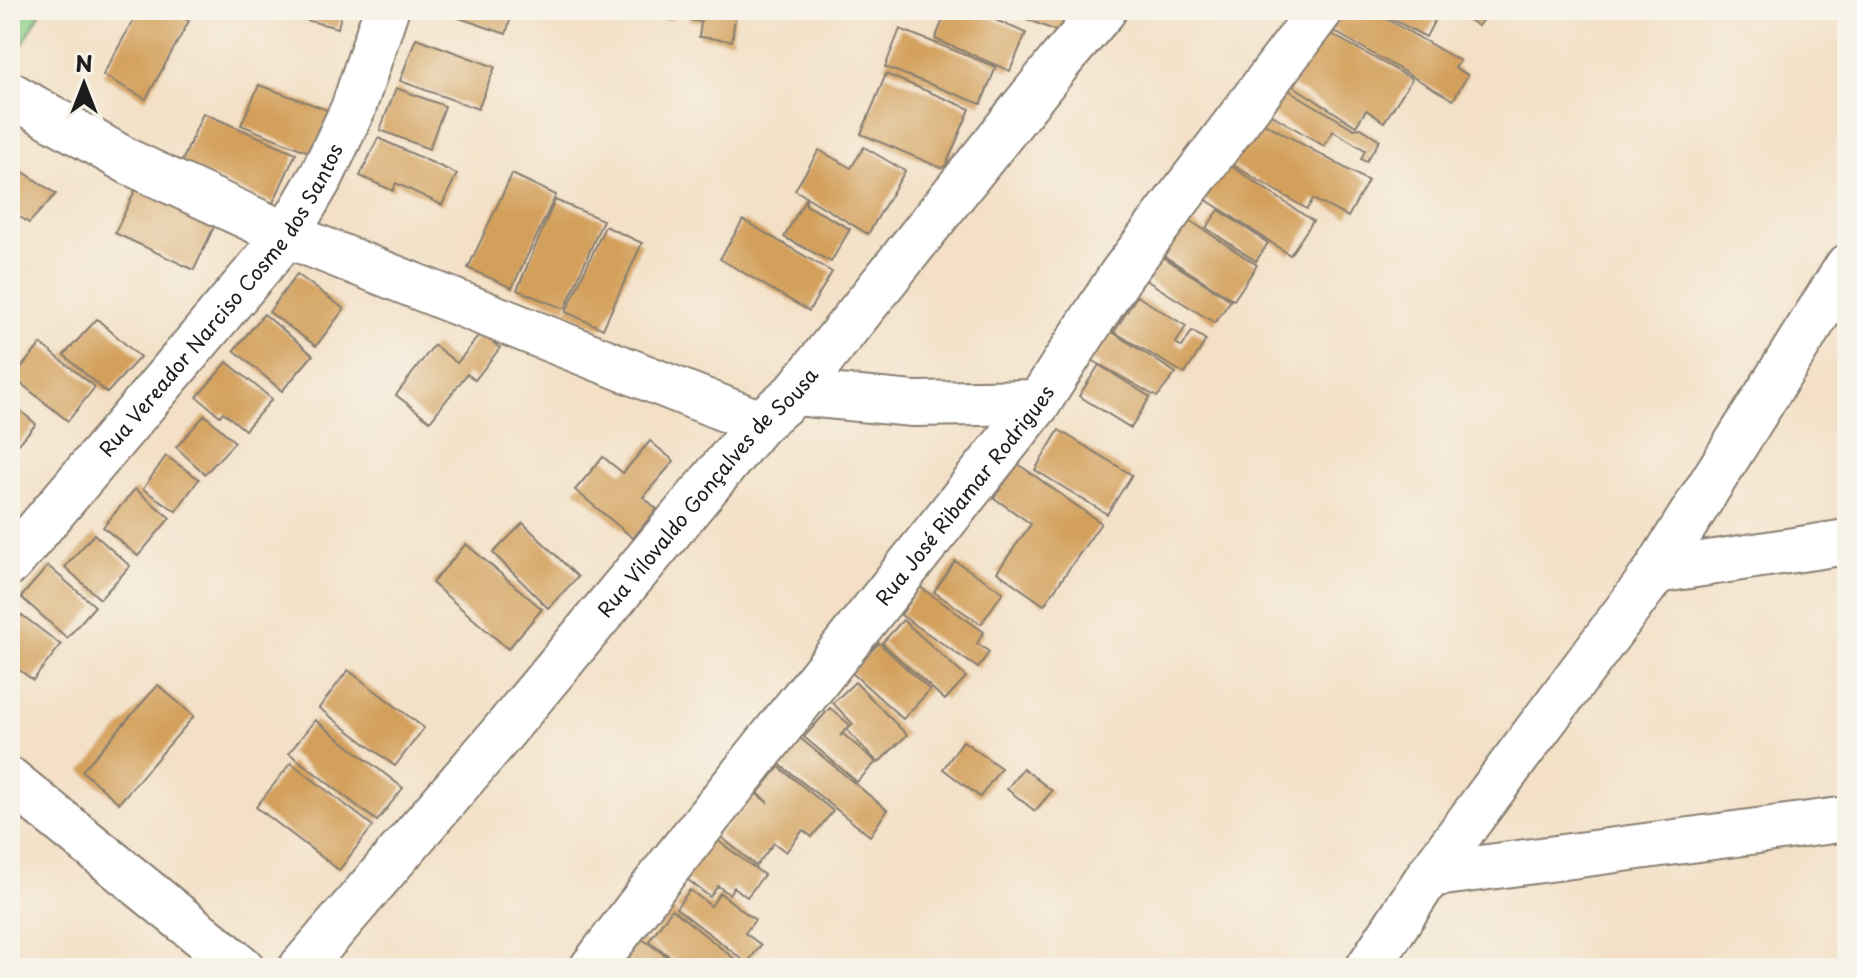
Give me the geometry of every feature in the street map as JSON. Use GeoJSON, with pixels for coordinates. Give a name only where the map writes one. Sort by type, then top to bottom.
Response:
{"type":"FeatureCollection","features":[{"type":"Feature","properties":{"kind":"street","name":"Rua Vereador Narciso Cosme dos Santos"},"geometry":{"type":"LineString","coordinates":[[10,563],[287,235],[322,175],[353,109],[386,10]]}},
{"type":"Feature","properties":{"kind":"street","name":"Rua Vilovaldo Gonçalves de Sousa"},"geometry":{"type":"LineString","coordinates":[[301,968],[508,726],[760,423],[795,393],[1104,10]]}},
{"type":"Feature","properties":{"kind":"street","name":"Rua José Ribamar Rodrigues"},"geometry":{"type":"LineString","coordinates":[[592,968],[663,874],[1039,402],[1121,275],[1321,10]]}},
{"type":"Feature","properties":{"kind":"street"},"geometry":{"type":"LineString","coordinates":[[10,94],[129,162],[287,235],[760,423]]}},
{"type":"Feature","properties":{"kind":"street"},"geometry":{"type":"LineString","coordinates":[[1368,968],[1429,875],[1656,571],[1846,269]]}},
{"type":"Feature","properties":{"kind":"street"},"geometry":{"type":"LineString","coordinates":[[795,393],[913,404],[1039,402]]}},
{"type":"Feature","properties":{"kind":"street"},"geometry":{"type":"LineString","coordinates":[[1656,571],[1847,542]]}},
{"type":"Feature","properties":{"kind":"street"},"geometry":{"type":"LineString","coordinates":[[10,780],[242,968]]}},
{"type":"Feature","properties":{"kind":"street"},"geometry":{"type":"LineString","coordinates":[[1429,875],[1847,819]]}},
{"type":"Feature","properties":{"kind":"green space"},"geometry":{"type":"Polygon","coordinates":[[[10,10],[42,10],[10,67],[10,10]]]}},
{"type":"Feature","properties":{"kind":"building"},"geometry":{"type":"Polygon","coordinates":[[[139,10],[169,10],[189,21],[146,99],[103,75],[139,10]]]}},
{"type":"Feature","properties":{"kind":"building"},"geometry":{"type":"Polygon","coordinates":[[[265,10],[342,10],[338,28],[265,10]]]}},
{"type":"Feature","properties":{"kind":"building"},"geometry":{"type":"Polygon","coordinates":[[[436,10],[513,10],[506,34],[436,10]]]}},
{"type":"Feature","properties":{"kind":"building"},"geometry":{"type":"Polygon","coordinates":[[[648,10],[674,10],[673,20],[647,17],[648,10]]]}},
{"type":"Feature","properties":{"kind":"building"},"geometry":{"type":"Polygon","coordinates":[[[691,10],[736,10],[732,41],[699,37],[701,22],[689,20],[691,10]]]}},
{"type":"Feature","properties":{"kind":"building"},"geometry":{"type":"Polygon","coordinates":[[[947,10],[972,10],[1026,33],[1010,71],[935,39],[947,10]]]}},
{"type":"Feature","properties":{"kind":"building"},"geometry":{"type":"Polygon","coordinates":[[[1005,10],[1070,10],[1061,33],[1005,10]]]}},
{"type":"Feature","properties":{"kind":"building"},"geometry":{"type":"Polygon","coordinates":[[[1335,10],[1371,10],[1460,61],[1455,68],[1468,75],[1453,100],[1325,26],[1335,10]]]}},
{"type":"Feature","properties":{"kind":"building"},"geometry":{"type":"Polygon","coordinates":[[[1375,10],[1440,10],[1426,37],[1375,10]]]}},
{"type":"Feature","properties":{"kind":"building"},"geometry":{"type":"Polygon","coordinates":[[[1455,10],[1489,10],[1478,26],[1455,10]]]}},
{"type":"Feature","properties":{"kind":"building"},"geometry":{"type":"Polygon","coordinates":[[[900,29],[996,67],[981,104],[885,67],[900,29]]]}},
{"type":"Feature","properties":{"kind":"building"},"geometry":{"type":"Polygon","coordinates":[[[1326,31],[1412,79],[1384,122],[1366,110],[1356,126],[1293,86],[1326,31]]]}},
{"type":"Feature","properties":{"kind":"building"},"geometry":{"type":"Polygon","coordinates":[[[416,38],[495,67],[478,109],[400,81],[416,38]]]}},
{"type":"Feature","properties":{"kind":"building"},"geometry":{"type":"Polygon","coordinates":[[[886,74],[970,109],[946,165],[941,168],[861,134],[886,74]]]}},
{"type":"Feature","properties":{"kind":"building"},"geometry":{"type":"Polygon","coordinates":[[[259,85],[333,112],[316,155],[241,125],[259,85]]]}},
{"type":"Feature","properties":{"kind":"building"},"geometry":{"type":"Polygon","coordinates":[[[396,88],[445,106],[429,149],[380,130],[396,88]]]}},
{"type":"Feature","properties":{"kind":"building"},"geometry":{"type":"Polygon","coordinates":[[[1285,88],[1354,129],[1361,128],[1380,140],[1366,162],[1361,159],[1365,150],[1333,131],[1324,146],[1269,113],[1285,88]]]}},
{"type":"Feature","properties":{"kind":"building"},"geometry":{"type":"Polygon","coordinates":[[[203,113],[296,153],[273,203],[181,164],[203,113]]]}},
{"type":"Feature","properties":{"kind":"building"},"geometry":{"type":"Polygon","coordinates":[[[1259,120],[1368,181],[1348,217],[1313,199],[1307,209],[1233,165],[1259,120]]]}},
{"type":"Feature","properties":{"kind":"building"},"geometry":{"type":"Polygon","coordinates":[[[378,138],[457,174],[442,205],[396,183],[393,191],[360,176],[378,138]]]}},
{"type":"Feature","properties":{"kind":"building"},"geometry":{"type":"Polygon","coordinates":[[[864,147],[905,171],[868,234],[795,190],[819,150],[851,168],[864,147]]]}},
{"type":"Feature","properties":{"kind":"building"},"geometry":{"type":"Polygon","coordinates":[[[1225,162],[1313,221],[1290,255],[1202,197],[1225,162]]]}},
{"type":"Feature","properties":{"kind":"building"},"geometry":{"type":"Polygon","coordinates":[[[22,171],[56,194],[29,223],[10,210],[10,185],[22,171]]]}},
{"type":"Feature","properties":{"kind":"building"},"geometry":{"type":"Polygon","coordinates":[[[512,174],[556,195],[512,288],[468,268],[512,174]]]}},
{"type":"Feature","properties":{"kind":"building"},"geometry":{"type":"Polygon","coordinates":[[[138,184],[217,220],[194,270],[115,233],[138,184]]]}},
{"type":"Feature","properties":{"kind":"building"},"geometry":{"type":"Polygon","coordinates":[[[806,198],[806,205],[850,229],[831,262],[784,237],[806,198]]]}},
{"type":"Feature","properties":{"kind":"building"},"geometry":{"type":"Polygon","coordinates":[[[555,200],[603,220],[565,309],[517,290],[555,200]]]}},
{"type":"Feature","properties":{"kind":"building"},"geometry":{"type":"Polygon","coordinates":[[[1219,210],[1268,243],[1256,261],[1206,228],[1219,210]]]}},
{"type":"Feature","properties":{"kind":"building"},"geometry":{"type":"Polygon","coordinates":[[[1180,214],[1257,265],[1234,300],[1156,251],[1180,214]]]}},
{"type":"Feature","properties":{"kind":"building"},"geometry":{"type":"Polygon","coordinates":[[[743,220],[832,272],[809,311],[720,259],[743,220]]]}},
{"type":"Feature","properties":{"kind":"building"},"geometry":{"type":"Polygon","coordinates":[[[605,226],[642,243],[603,329],[566,312],[605,226]]]}},
{"type":"Feature","properties":{"kind":"building"},"geometry":{"type":"Polygon","coordinates":[[[1156,253],[1231,300],[1215,323],[1141,277],[1156,253]]]}},
{"type":"Feature","properties":{"kind":"building"},"geometry":{"type":"Polygon","coordinates":[[[297,274],[344,309],[316,346],[269,312],[297,274]]]}},
{"type":"Feature","properties":{"kind":"building"},"geometry":{"type":"Polygon","coordinates":[[[1137,296],[1186,326],[1176,343],[1182,347],[1192,331],[1206,340],[1185,374],[1114,332],[1137,296]]]}},
{"type":"Feature","properties":{"kind":"building"},"geometry":{"type":"Polygon","coordinates":[[[264,314],[313,355],[282,391],[234,350],[264,314]]]}},
{"type":"Feature","properties":{"kind":"building"},"geometry":{"type":"Polygon","coordinates":[[[97,319],[140,357],[107,393],[64,355],[97,319]]]}},
{"type":"Feature","properties":{"kind":"building"},"geometry":{"type":"Polygon","coordinates":[[[1109,330],[1176,373],[1157,397],[1090,359],[1109,330]]]}},
{"type":"Feature","properties":{"kind":"building"},"geometry":{"type":"Polygon","coordinates":[[[481,333],[500,348],[475,380],[467,374],[430,421],[396,395],[434,345],[457,363],[481,333]]]}},
{"type":"Feature","properties":{"kind":"building"},"geometry":{"type":"Polygon","coordinates":[[[41,344],[95,387],[68,421],[13,377],[41,344]]]}},
{"type":"Feature","properties":{"kind":"building"},"geometry":{"type":"Polygon","coordinates":[[[227,362],[272,399],[245,430],[223,412],[220,416],[197,397],[227,362]]]}},
{"type":"Feature","properties":{"kind":"building"},"geometry":{"type":"Polygon","coordinates":[[[1099,365],[1150,397],[1131,428],[1079,396],[1099,365]]]}},
{"type":"Feature","properties":{"kind":"building"},"geometry":{"type":"Polygon","coordinates":[[[10,402],[36,424],[10,454],[10,402]]]}},
{"type":"Feature","properties":{"kind":"building"},"geometry":{"type":"Polygon","coordinates":[[[205,415],[235,442],[205,474],[176,447],[205,415]]]}},
{"type":"Feature","properties":{"kind":"building"},"geometry":{"type":"Polygon","coordinates":[[[1059,430],[1132,475],[1107,514],[1035,470],[1059,430]]]}},
{"type":"Feature","properties":{"kind":"building"},"geometry":{"type":"Polygon","coordinates":[[[650,441],[674,461],[643,497],[657,509],[633,538],[575,490],[603,457],[623,473],[650,441]]]}},
{"type":"Feature","properties":{"kind":"building"},"geometry":{"type":"Polygon","coordinates":[[[166,456],[199,479],[176,511],[143,489],[166,456]]]}},
{"type":"Feature","properties":{"kind":"building"},"geometry":{"type":"Polygon","coordinates":[[[1018,464],[1101,523],[1044,605],[997,572],[1031,524],[994,498],[1018,464]]]}},
{"type":"Feature","properties":{"kind":"building"},"geometry":{"type":"Polygon","coordinates":[[[135,489],[170,518],[138,556],[103,527],[135,489]]]}},
{"type":"Feature","properties":{"kind":"building"},"geometry":{"type":"Polygon","coordinates":[[[523,523],[578,577],[548,608],[493,553],[523,523]]]}},
{"type":"Feature","properties":{"kind":"building"},"geometry":{"type":"Polygon","coordinates":[[[94,534],[130,566],[100,599],[65,567],[94,534]]]}},
{"type":"Feature","properties":{"kind":"building"},"geometry":{"type":"Polygon","coordinates":[[[466,544],[542,609],[508,649],[432,583],[466,544]]]}},
{"type":"Feature","properties":{"kind":"building"},"geometry":{"type":"Polygon","coordinates":[[[955,561],[1003,592],[981,624],[934,592],[955,561]]]}},
{"type":"Feature","properties":{"kind":"building"},"geometry":{"type":"Polygon","coordinates":[[[48,566],[95,606],[67,638],[21,597],[48,566]]]}},
{"type":"Feature","properties":{"kind":"building"},"geometry":{"type":"Polygon","coordinates":[[[920,587],[984,632],[977,643],[989,652],[978,668],[901,615],[920,587]]]}},
{"type":"Feature","properties":{"kind":"building"},"geometry":{"type":"Polygon","coordinates":[[[22,615],[61,645],[33,680],[10,663],[10,630],[22,615]]]}},
{"type":"Feature","properties":{"kind":"building"},"geometry":{"type":"Polygon","coordinates":[[[903,620],[966,677],[945,700],[882,643],[903,620]]]}},
{"type":"Feature","properties":{"kind":"building"},"geometry":{"type":"Polygon","coordinates":[[[879,643],[930,690],[903,719],[851,672],[879,643]]]}},
{"type":"Feature","properties":{"kind":"building"},"geometry":{"type":"Polygon","coordinates":[[[348,670],[424,728],[395,766],[319,708],[348,670]]]}},
{"type":"Feature","properties":{"kind":"building"},"geometry":{"type":"Polygon","coordinates":[[[855,682],[907,735],[878,763],[847,730],[853,724],[833,703],[855,682]]]}},
{"type":"Feature","properties":{"kind":"building"},"geometry":{"type":"Polygon","coordinates":[[[158,685],[194,716],[119,803],[82,771],[158,685]]]}},
{"type":"Feature","properties":{"kind":"building"},"geometry":{"type":"Polygon","coordinates":[[[830,708],[850,725],[840,736],[843,734],[876,762],[857,782],[804,737],[830,708]]]}},
{"type":"Feature","properties":{"kind":"building"},"geometry":{"type":"Polygon","coordinates":[[[315,720],[403,788],[377,821],[289,753],[315,720]]]}},
{"type":"Feature","properties":{"kind":"building"},"geometry":{"type":"Polygon","coordinates":[[[800,738],[887,810],[870,836],[778,763],[800,738]]]}},
{"type":"Feature","properties":{"kind":"building"},"geometry":{"type":"Polygon","coordinates":[[[963,741],[1001,768],[980,797],[943,769],[963,741]]]}},
{"type":"Feature","properties":{"kind":"building"},"geometry":{"type":"Polygon","coordinates":[[[291,763],[373,826],[339,870],[256,807],[291,763]]]}},
{"type":"Feature","properties":{"kind":"building"},"geometry":{"type":"Polygon","coordinates":[[[779,767],[833,811],[812,837],[803,830],[786,852],[774,843],[756,866],[719,835],[754,792],[768,803],[758,793],[779,767]]]}},
{"type":"Feature","properties":{"kind":"building"},"geometry":{"type":"Polygon","coordinates":[[[1023,768],[1052,791],[1035,811],[1007,789],[1023,768]]]}},
{"type":"Feature","properties":{"kind":"building"},"geometry":{"type":"Polygon","coordinates":[[[713,837],[764,875],[747,897],[734,887],[729,894],[718,886],[710,897],[683,876],[713,837]]]}},
{"type":"Feature","properties":{"kind":"building"},"geometry":{"type":"Polygon","coordinates":[[[690,890],[711,906],[720,893],[755,920],[745,933],[761,945],[747,963],[676,908],[690,890]]]}},
{"type":"Feature","properties":{"kind":"building"},"geometry":{"type":"Polygon","coordinates":[[[672,909],[741,964],[738,968],[685,968],[649,941],[672,909]]]}},
{"type":"Feature","properties":{"kind":"building"},"geometry":{"type":"Polygon","coordinates":[[[638,936],[683,968],[616,968],[638,936]]]}}]}
